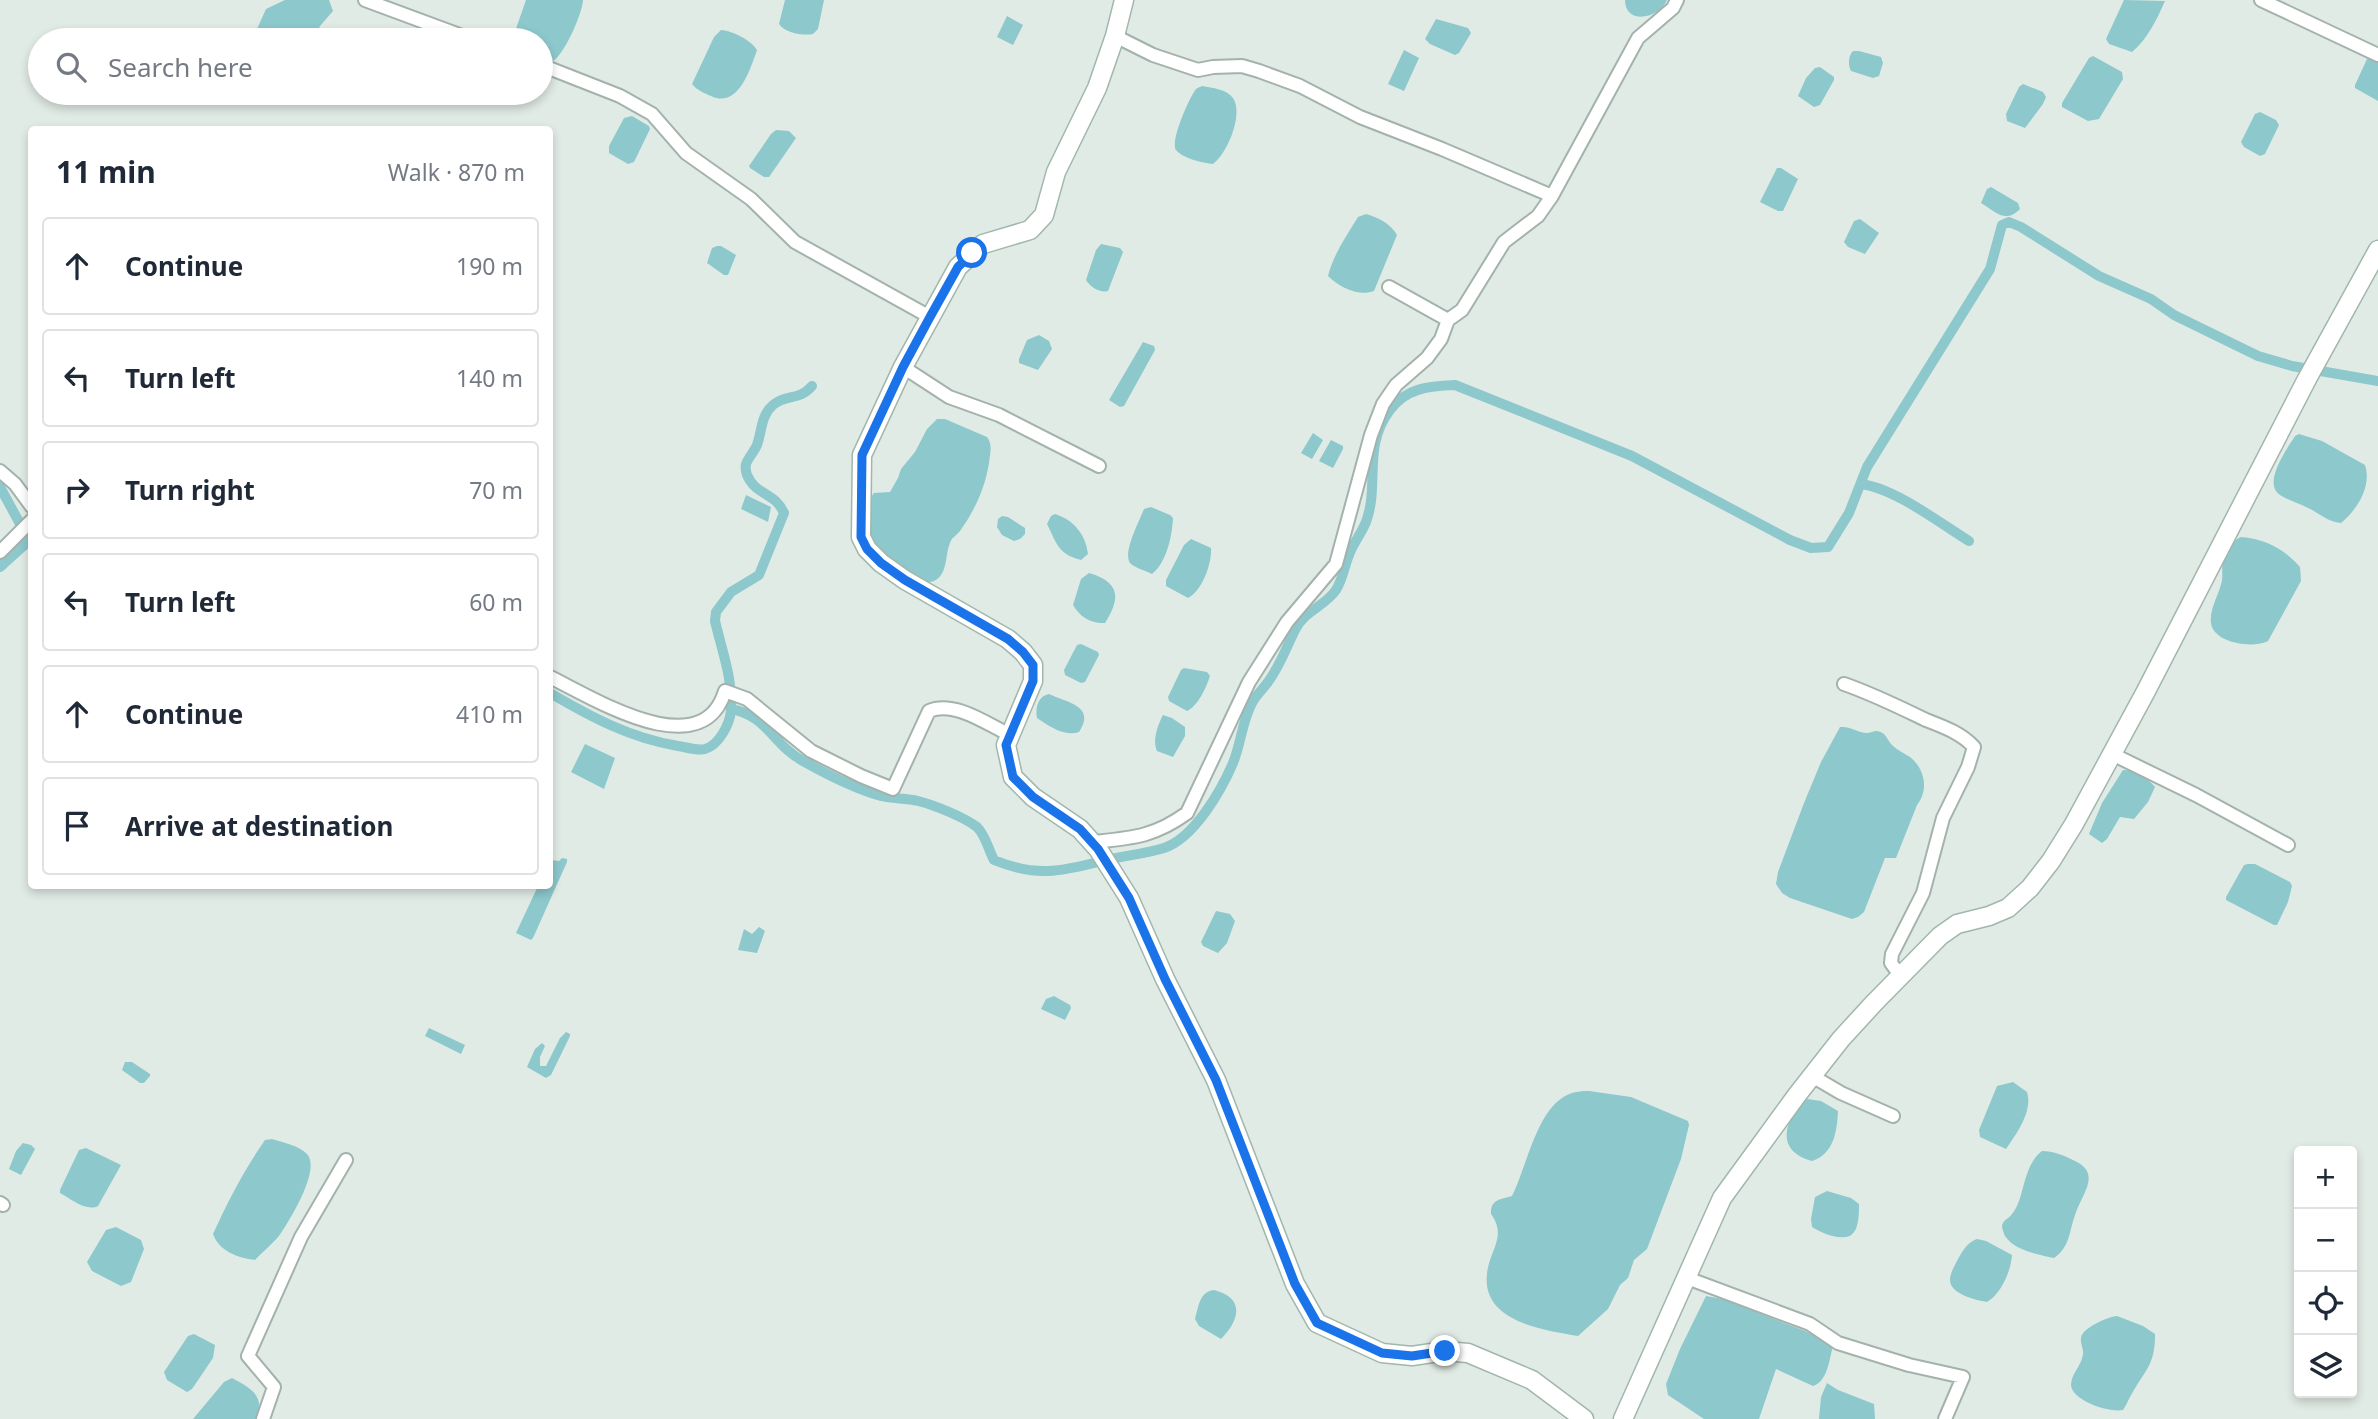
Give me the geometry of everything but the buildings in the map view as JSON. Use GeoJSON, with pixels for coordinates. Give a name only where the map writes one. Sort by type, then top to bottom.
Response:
{"type":"FeatureCollection","features":[{"type":"Feature","properties":{"kind":"main road"},"geometry":{"type":"LineString","coordinates":[[1124,0],[1097,88],[1056,172],[1044,215],[1030,230],[993,239],[978,248],[958,267],[903,367],[862,455],[861,537],[867,549],[888,569],[1008,639],[1033,665],[1033,681],[1006,745],[1013,777],[1033,797],[1080,829],[1095,845],[1139,917],[1165,979],[1216,1080],[1295,1284],[1317,1323],[1382,1353],[1412,1356],[1445,1351],[1468,1353],[1532,1380],[1584,1419]]}},
{"type":"Feature","properties":{"kind":"main road"},"geometry":{"type":"LineString","coordinates":[[1623,1419],[1727,1190],[1812,1076],[1841,1039],[1900,975],[1949,928],[2001,911],[2024,894],[2051,861],[2112,754],[2307,379],[2378,250]]}},
{"type":"Feature","properties":{"kind":"street"},"geometry":{"type":"LineString","coordinates":[[365,0],[441,28]]}},
{"type":"Feature","properties":{"kind":"street"},"geometry":{"type":"LineString","coordinates":[[1095,845],[1140,837],[1169,826],[1187,813],[1249,682],[1287,622],[1336,564],[1371,435],[1383,404],[1396,385],[1427,358],[1441,340],[1448,320],[1462,310],[1504,242],[1538,216],[1552,196],[1638,38],[1672,8],[1677,0]]}},
{"type":"Feature","properties":{"kind":"street"},"geometry":{"type":"LineString","coordinates":[[2261,0],[2378,55]]}},
{"type":"Feature","properties":{"kind":"street"},"geometry":{"type":"LineString","coordinates":[[1115,36],[1153,55],[1198,70],[1242,66],[1300,86],[1360,117],[1552,196]]}},
{"type":"Feature","properties":{"kind":"street"},"geometry":{"type":"LineString","coordinates":[[553,70],[620,96],[652,114],[686,153],[751,200],[795,242],[930,317]]}},
{"type":"Feature","properties":{"kind":"street"},"geometry":{"type":"LineString","coordinates":[[1389,287],[1448,320]]}},
{"type":"Feature","properties":{"kind":"street"},"geometry":{"type":"LineString","coordinates":[[903,367],[949,397],[999,415],[1099,466]]}},
{"type":"Feature","properties":{"kind":"street"},"geometry":{"type":"LineString","coordinates":[[0,471],[15,484],[28,502]]}},
{"type":"Feature","properties":{"kind":"street"},"geometry":{"type":"LineString","coordinates":[[0,552],[28,524]]}},
{"type":"Feature","properties":{"kind":"street"},"geometry":{"type":"LineString","coordinates":[[553,678],[623,712],[663,726],[699,723],[720,706],[725,691],[747,699],[811,751],[893,789],[929,711],[947,707],[1010,735]]}},
{"type":"Feature","properties":{"kind":"street"},"geometry":{"type":"LineString","coordinates":[[1844,684],[1944,726],[1974,747],[1968,767],[1943,818],[1923,893],[1892,954],[1891,963],[1900,975]]}},
{"type":"Feature","properties":{"kind":"street"},"geometry":{"type":"LineString","coordinates":[[2112,754],[2196,795],[2288,845]]}},
{"type":"Feature","properties":{"kind":"street"},"geometry":{"type":"LineString","coordinates":[[1812,1076],[1841,1093],[1893,1116]]}},
{"type":"Feature","properties":{"kind":"street"},"geometry":{"type":"LineString","coordinates":[[263,1419],[274,1387],[248,1356],[302,1237],[346,1160]]}},
{"type":"Feature","properties":{"kind":"street"},"geometry":{"type":"LineString","coordinates":[[1687,1278],[1810,1324],[1838,1343],[1887,1359],[1964,1377],[1945,1419]]}},
{"type":"Feature","properties":{"kind":"water"},"geometry":{"type":"Polygon","coordinates":[[[285,0],[329,0],[333,11],[319,28],[257,28],[266,9],[285,0]]]}},
{"type":"Feature","properties":{"kind":"water"},"geometry":{"type":"Polygon","coordinates":[[[526,0],[583,0],[572,34],[553,61],[553,28],[516,28],[526,0]]]}},
{"type":"Feature","properties":{"kind":"water"},"geometry":{"type":"Polygon","coordinates":[[[785,0],[824,0],[818,29],[813,34],[794,33],[779,24],[785,0]]]}},
{"type":"Feature","properties":{"kind":"water"},"geometry":{"type":"Polygon","coordinates":[[[1625,0],[1667,0],[1651,15],[1636,16],[1631,14],[1625,0]]]}},
{"type":"Feature","properties":{"kind":"water"},"geometry":{"type":"Polygon","coordinates":[[[2124,0],[2165,1],[2147,35],[2132,52],[2109,44],[2106,39],[2124,0]]]}},
{"type":"Feature","properties":{"kind":"water"},"geometry":{"type":"Polygon","coordinates":[[[1007,16],[1023,25],[1013,45],[997,37],[1007,16]]]}},
{"type":"Feature","properties":{"kind":"water"},"geometry":{"type":"Polygon","coordinates":[[[1436,19],[1468,28],[1471,33],[1459,53],[1455,55],[1425,39],[1436,19]]]}},
{"type":"Feature","properties":{"kind":"water"},"geometry":{"type":"Polygon","coordinates":[[[721,30],[741,37],[757,50],[742,85],[729,97],[720,99],[703,93],[692,84],[714,37],[721,30]]]}},
{"type":"Feature","properties":{"kind":"water"},"geometry":{"type":"Polygon","coordinates":[[[1404,50],[1419,58],[1404,91],[1388,84],[1404,50]]]}},
{"type":"Feature","properties":{"kind":"water"},"geometry":{"type":"Polygon","coordinates":[[[1853,51],[1881,57],[1883,63],[1879,76],[1873,78],[1851,71],[1849,61],[1853,51]]]}},
{"type":"Feature","properties":{"kind":"water"},"geometry":{"type":"Polygon","coordinates":[[[2093,56],[2122,72],[2123,79],[2099,119],[2088,121],[2062,107],[2062,103],[2089,58],[2093,56]]]}},
{"type":"Feature","properties":{"kind":"water"},"geometry":{"type":"Polygon","coordinates":[[[2367,59],[2378,60],[2378,101],[2355,88],[2367,59]]]}},
{"type":"Feature","properties":{"kind":"water"},"geometry":{"type":"Polygon","coordinates":[[[1820,67],[1834,77],[1834,80],[1820,105],[1814,107],[1798,96],[1806,78],[1815,68],[1820,67]]]}},
{"type":"Feature","properties":{"kind":"water"},"geometry":{"type":"Polygon","coordinates":[[[2023,84],[2043,92],[2046,97],[2025,128],[2007,121],[2006,114],[2023,84]]]}},
{"type":"Feature","properties":{"kind":"water"},"geometry":{"type":"Polygon","coordinates":[[[1202,86],[1227,93],[1236,105],[1232,133],[1224,152],[1213,164],[1183,155],[1175,146],[1177,131],[1188,104],[1196,90],[1202,86]]]}},
{"type":"Feature","properties":{"kind":"water"},"geometry":{"type":"Polygon","coordinates":[[[2260,112],[2276,120],[2279,125],[2265,154],[2260,156],[2244,147],[2241,142],[2255,114],[2260,112]]]}},
{"type":"Feature","properties":{"kind":"water"},"geometry":{"type":"Polygon","coordinates":[[[632,116],[650,129],[634,162],[628,164],[609,153],[609,146],[624,118],[632,116]]]}},
{"type":"Feature","properties":{"kind":"water"},"geometry":{"type":"Polygon","coordinates":[[[776,130],[789,131],[796,138],[769,177],[764,177],[749,166],[776,130]]]}},
{"type":"Feature","properties":{"kind":"water"},"geometry":{"type":"Polygon","coordinates":[[[1777,168],[1798,179],[1783,211],[1760,202],[1777,168]]]}},
{"type":"Feature","properties":{"kind":"water"},"geometry":{"type":"Polygon","coordinates":[[[1991,187],[2018,203],[2020,209],[2010,216],[2005,216],[1981,203],[1987,189],[1991,187]]]}},
{"type":"Feature","properties":{"kind":"water"},"geometry":{"type":"Polygon","coordinates":[[[1366,214],[1384,221],[1397,235],[1374,291],[1362,293],[1343,287],[1328,276],[1349,231],[1358,217],[1366,214]]]}},
{"type":"Feature","properties":{"kind":"water"},"geometry":{"type":"Polygon","coordinates":[[[1860,219],[1879,233],[1865,254],[1848,247],[1844,242],[1854,221],[1860,219]]]}},
{"type":"Feature","properties":{"kind":"water"},"geometry":{"type":"Polygon","coordinates":[[[1101,244],[1120,248],[1123,252],[1108,291],[1096,289],[1086,280],[1096,250],[1101,244]]]}},
{"type":"Feature","properties":{"kind":"water"},"geometry":{"type":"Polygon","coordinates":[[[717,246],[736,255],[728,275],[707,263],[712,248],[717,246]]]}},
{"type":"Feature","properties":{"kind":"water"},"geometry":{"type":"Polygon","coordinates":[[[1039,335],[1049,341],[1052,349],[1038,370],[1019,363],[1019,359],[1027,340],[1039,335]]]}},
{"type":"Feature","properties":{"kind":"water"},"geometry":{"type":"Polygon","coordinates":[[[1143,342],[1154,346],[1155,350],[1124,406],[1120,407],[1109,400],[1143,342]]]}},
{"type":"Feature","properties":{"kind":"water"},"geometry":{"type":"Polygon","coordinates":[[[937,419],[945,419],[987,437],[991,449],[985,481],[975,507],[951,541],[942,574],[934,581],[927,582],[900,569],[879,552],[871,538],[868,508],[874,493],[890,492],[901,469],[915,452],[927,429],[937,419]]]}},
{"type":"Feature","properties":{"kind":"water"},"geometry":{"type":"Polygon","coordinates":[[[1313,433],[1323,440],[1312,459],[1301,453],[1313,433]]]}},
{"type":"Feature","properties":{"kind":"water"},"geometry":{"type":"Polygon","coordinates":[[[2299,434],[2322,441],[2365,465],[2367,473],[2362,497],[2341,523],[2283,497],[2275,490],[2278,466],[2295,436],[2299,434]]]}},
{"type":"Feature","properties":{"kind":"water"},"geometry":{"type":"Polygon","coordinates":[[[1331,440],[1343,446],[1333,468],[1319,461],[1331,440]]]}},
{"type":"Feature","properties":{"kind":"water"},"geometry":{"type":"Polygon","coordinates":[[[746,495],[771,507],[768,522],[741,509],[746,495]]]}},
{"type":"Feature","properties":{"kind":"water"},"geometry":{"type":"Polygon","coordinates":[[[1151,507],[1173,518],[1165,556],[1152,574],[1131,564],[1128,553],[1144,509],[1151,507]]]}},
{"type":"Feature","properties":{"kind":"water"},"geometry":{"type":"Polygon","coordinates":[[[1055,514],[1068,520],[1082,535],[1088,554],[1081,560],[1067,555],[1056,543],[1047,524],[1055,514]]]}},
{"type":"Feature","properties":{"kind":"water"},"geometry":{"type":"Polygon","coordinates":[[[1002,516],[1025,528],[1025,534],[1020,539],[1014,541],[1002,535],[997,527],[998,519],[1002,516]]]}},
{"type":"Feature","properties":{"kind":"water"},"geometry":{"type":"Polygon","coordinates":[[[2241,537],[2274,546],[2300,567],[2301,581],[2268,641],[2261,643],[2244,644],[2226,640],[2213,630],[2211,623],[2222,580],[2224,558],[2231,545],[2241,537]]]}},
{"type":"Feature","properties":{"kind":"water"},"geometry":{"type":"Polygon","coordinates":[[[1191,539],[1211,548],[1211,554],[1202,583],[1188,598],[1166,586],[1166,580],[1184,545],[1191,539]]]}},
{"type":"Feature","properties":{"kind":"water"},"geometry":{"type":"Polygon","coordinates":[[[1089,573],[1107,581],[1115,592],[1114,606],[1105,623],[1086,619],[1073,605],[1081,579],[1089,573]]]}},
{"type":"Feature","properties":{"kind":"water"},"geometry":{"type":"Polygon","coordinates":[[[1081,644],[1099,655],[1085,682],[1081,683],[1065,675],[1064,670],[1077,645],[1081,644]]]}},
{"type":"Feature","properties":{"kind":"water"},"geometry":{"type":"Polygon","coordinates":[[[1184,668],[1207,672],[1210,676],[1198,701],[1187,711],[1169,701],[1168,697],[1184,668]]]}},
{"type":"Feature","properties":{"kind":"water"},"geometry":{"type":"Polygon","coordinates":[[[1049,694],[1082,711],[1083,723],[1079,732],[1062,732],[1037,718],[1038,703],[1042,697],[1049,694]]]}},
{"type":"Feature","properties":{"kind":"water"},"geometry":{"type":"Polygon","coordinates":[[[1163,715],[1185,727],[1185,736],[1173,757],[1157,751],[1156,747],[1156,733],[1163,715]]]}},
{"type":"Feature","properties":{"kind":"water"},"geometry":{"type":"Polygon","coordinates":[[[1840,727],[1866,733],[1882,733],[1894,747],[1915,762],[1924,780],[1921,799],[1896,858],[1885,858],[1864,912],[1852,919],[1790,898],[1782,893],[1776,884],[1804,803],[1821,762],[1840,727]]]}},
{"type":"Feature","properties":{"kind":"water"},"geometry":{"type":"Polygon","coordinates":[[[585,744],[615,758],[604,789],[571,772],[585,744]]]}},
{"type":"Feature","properties":{"kind":"water"},"geometry":{"type":"Polygon","coordinates":[[[2123,770],[2140,775],[2155,787],[2148,802],[2134,819],[2120,817],[2102,843],[2089,834],[2102,803],[2123,770]]]}},
{"type":"Feature","properties":{"kind":"water"},"geometry":{"type":"Polygon","coordinates":[[[562,858],[567,859],[533,938],[531,940],[516,933],[537,889],[553,889],[553,860],[559,861],[562,858]]]}},
{"type":"Feature","properties":{"kind":"water"},"geometry":{"type":"Polygon","coordinates":[[[2255,864],[2290,882],[2292,886],[2277,925],[2226,900],[2244,865],[2255,864]]]}},
{"type":"Feature","properties":{"kind":"water"},"geometry":{"type":"Polygon","coordinates":[[[1216,911],[1230,914],[1235,921],[1227,943],[1218,953],[1203,946],[1201,942],[1216,911]]]}},
{"type":"Feature","properties":{"kind":"water"},"geometry":{"type":"Polygon","coordinates":[[[759,927],[765,931],[757,953],[738,950],[744,929],[752,934],[759,927]]]}},
{"type":"Feature","properties":{"kind":"water"},"geometry":{"type":"Polygon","coordinates":[[[1054,996],[1070,1005],[1065,1020],[1041,1009],[1046,999],[1054,996]]]}},
{"type":"Feature","properties":{"kind":"water"},"geometry":{"type":"Polygon","coordinates":[[[429,1028],[465,1045],[461,1054],[425,1036],[429,1028]]]}},
{"type":"Feature","properties":{"kind":"water"},"geometry":{"type":"Polygon","coordinates":[[[566,1032],[570,1036],[551,1075],[546,1078],[527,1067],[535,1049],[542,1043],[545,1046],[540,1057],[540,1066],[546,1066],[560,1038],[566,1032]]]}},
{"type":"Feature","properties":{"kind":"water"},"geometry":{"type":"Polygon","coordinates":[[[125,1062],[132,1062],[150,1076],[144,1083],[140,1083],[122,1070],[125,1062]]]}},
{"type":"Feature","properties":{"kind":"water"},"geometry":{"type":"Polygon","coordinates":[[[2013,1082],[2027,1092],[2028,1107],[2023,1122],[2006,1149],[1980,1137],[1979,1130],[1997,1086],[2013,1082]]]}},
{"type":"Feature","properties":{"kind":"water"},"geometry":{"type":"Polygon","coordinates":[[[1589,1091],[1631,1097],[1688,1121],[1689,1125],[1681,1159],[1647,1249],[1634,1260],[1628,1278],[1620,1285],[1608,1309],[1578,1336],[1511,1318],[1498,1308],[1490,1296],[1487,1280],[1498,1236],[1491,1214],[1492,1205],[1512,1196],[1538,1129],[1553,1106],[1568,1094],[1589,1091]]]}},
{"type":"Feature","properties":{"kind":"water"},"geometry":{"type":"Polygon","coordinates":[[[1807,1099],[1821,1101],[1838,1111],[1837,1126],[1830,1147],[1812,1161],[1792,1150],[1787,1134],[1792,1116],[1807,1099]]]}},
{"type":"Feature","properties":{"kind":"water"},"geometry":{"type":"Polygon","coordinates":[[[272,1139],[304,1151],[310,1161],[310,1171],[303,1194],[281,1233],[255,1260],[224,1249],[213,1234],[250,1163],[265,1140],[272,1139]]]}},
{"type":"Feature","properties":{"kind":"water"},"geometry":{"type":"Polygon","coordinates":[[[23,1143],[35,1149],[21,1175],[9,1169],[16,1151],[23,1143]]]}},
{"type":"Feature","properties":{"kind":"water"},"geometry":{"type":"Polygon","coordinates":[[[86,1148],[121,1165],[98,1206],[93,1207],[79,1204],[60,1193],[79,1150],[86,1148]]]}},
{"type":"Feature","properties":{"kind":"water"},"geometry":{"type":"Polygon","coordinates":[[[2042,1151],[2073,1160],[2082,1165],[2089,1177],[2066,1244],[2054,1258],[2015,1245],[2005,1236],[2002,1227],[2016,1208],[2031,1165],[2042,1151]]]}},
{"type":"Feature","properties":{"kind":"water"},"geometry":{"type":"Polygon","coordinates":[[[1827,1191],[1851,1198],[1859,1204],[1857,1226],[1850,1235],[1833,1236],[1812,1227],[1815,1197],[1827,1191]]]}},
{"type":"Feature","properties":{"kind":"water"},"geometry":{"type":"Polygon","coordinates":[[[116,1227],[141,1240],[144,1249],[131,1282],[121,1286],[92,1271],[87,1262],[106,1230],[116,1227]]]}},
{"type":"Feature","properties":{"kind":"water"},"geometry":{"type":"Polygon","coordinates":[[[1977,1239],[2012,1255],[2004,1282],[1997,1294],[1987,1302],[1959,1293],[1950,1280],[1962,1252],[1968,1244],[1977,1239]]]}},
{"type":"Feature","properties":{"kind":"water"},"geometry":{"type":"Polygon","coordinates":[[[1214,1290],[1231,1298],[1236,1311],[1232,1325],[1221,1339],[1199,1326],[1195,1319],[1202,1297],[1214,1290]]]}},
{"type":"Feature","properties":{"kind":"water"},"geometry":{"type":"Polygon","coordinates":[[[1706,1296],[1723,1299],[1810,1333],[1833,1346],[1822,1380],[1813,1386],[1776,1369],[1759,1419],[1704,1419],[1668,1395],[1666,1384],[1706,1296]]]}},
{"type":"Feature","properties":{"kind":"water"},"geometry":{"type":"Polygon","coordinates":[[[2117,1316],[2155,1334],[2149,1366],[2123,1410],[2101,1408],[2084,1401],[2073,1391],[2071,1385],[2082,1358],[2082,1334],[2107,1318],[2117,1316]]]}},
{"type":"Feature","properties":{"kind":"water"},"geometry":{"type":"Polygon","coordinates":[[[194,1334],[215,1345],[213,1358],[192,1389],[187,1392],[167,1380],[164,1372],[188,1336],[194,1334]]]}},
{"type":"Feature","properties":{"kind":"water"},"geometry":{"type":"Polygon","coordinates":[[[232,1378],[258,1398],[258,1419],[193,1419],[224,1382],[232,1378]]]}},
{"type":"Feature","properties":{"kind":"water"},"geometry":{"type":"Polygon","coordinates":[[[1827,1383],[1874,1404],[1875,1419],[1819,1419],[1821,1397],[1827,1383]]]}},
{"type":"Feature","properties":{"kind":"waterway"},"geometry":{"type":"LineString","coordinates":[[731,709],[753,717],[793,754],[841,781],[881,796],[925,803],[965,819],[977,827],[985,838],[994,860],[1009,865],[1035,871],[1060,870],[1164,848],[1186,834],[1214,800],[1233,763],[1246,717],[1254,700],[1276,670],[1299,624],[1331,596],[1338,586],[1370,508],[1376,438],[1390,410],[1403,397],[1427,388],[1455,385],[1632,456],[1790,540],[1811,548],[1828,547],[1849,513],[1867,467],[1990,269],[2002,225],[2009,222],[2099,276],[2151,299],[2174,315],[2258,356],[2292,366],[2378,381]]}},
{"type":"Feature","properties":{"kind":"waterway"},"geometry":{"type":"LineString","coordinates":[[553,695],[611,726],[644,738],[692,749],[705,749],[719,739],[728,721],[731,699],[715,621],[716,612],[731,592],[759,575],[784,513],[776,501],[751,482],[746,473],[746,464],[757,445],[769,409],[778,402],[802,394],[812,386]]}},
{"type":"Feature","properties":{"kind":"waterway"},"geometry":{"type":"LineString","coordinates":[[1861,484],[1902,499],[1969,541]]}},
{"type":"Feature","properties":{"kind":"waterway"},"geometry":{"type":"LineString","coordinates":[[0,487],[28,535]]}},
{"type":"Feature","properties":{"kind":"waterway"},"geometry":{"type":"LineString","coordinates":[[0,567],[28,542]]}},
{"type":"Feature","properties":{"kind":"route"},"geometry":{"type":"LineString","coordinates":[[972,253],[958,267],[930,317],[903,367],[862,455],[861,537],[867,549],[881,563],[905,580],[1008,639],[1033,665],[1033,681],[1006,745],[1013,777],[1033,797],[1080,829],[1093,842],[1129,898],[1165,979],[1210,1065],[1295,1284],[1317,1323],[1382,1353],[1412,1356],[1445,1351]]}}]}
